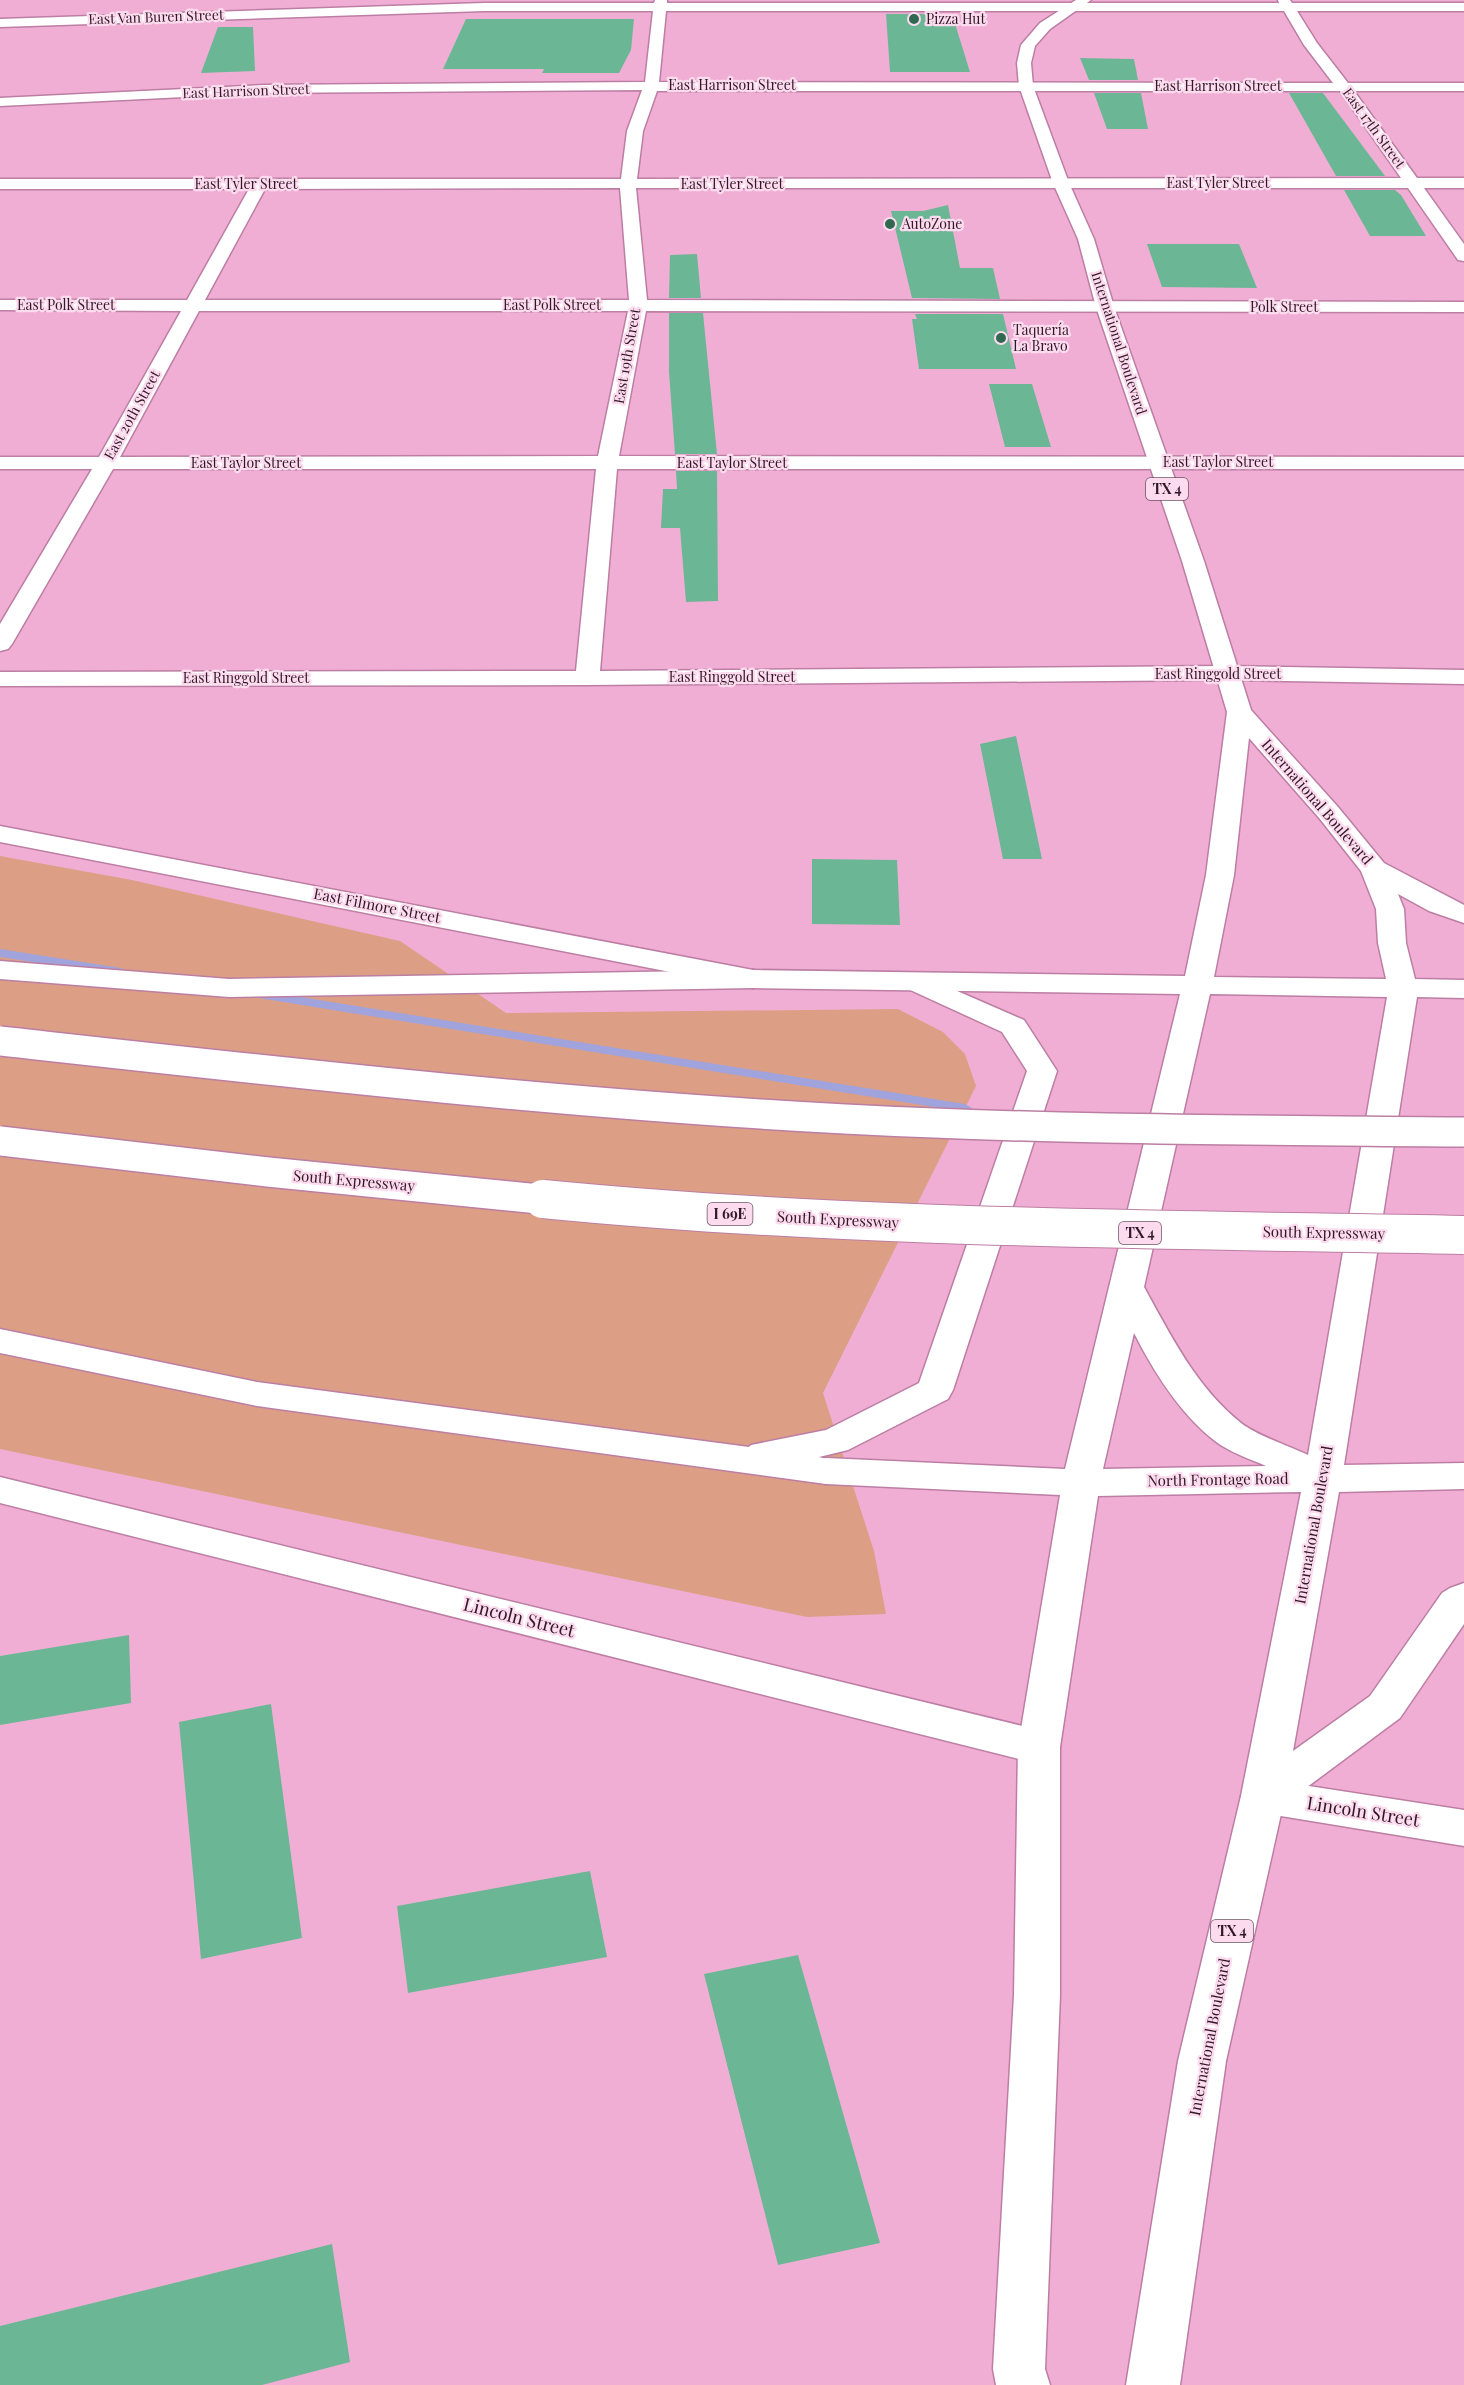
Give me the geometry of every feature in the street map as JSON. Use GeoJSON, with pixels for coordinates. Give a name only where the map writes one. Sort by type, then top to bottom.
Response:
{"type":"FeatureCollection","features":[{"type":"Feature","properties":{"kind":"main road","name":"International Boulevard"},"geometry":{"type":"LineString","coordinates":[[1085,0],[1045,26],[1028,45],[1024,63],[1026,86],[1061,183],[1086,239],[1105,308],[1193,561],[1225,673],[1239,712],[1329,813],[1374,869],[1390,909],[1392,943],[1403,990],[1323,1478],[1263,1796],[1202,2061],[1153,2385]]}},
{"type":"Feature","properties":{"kind":"main road","name":"East Van Buren Street"},"geometry":{"type":"LineString","coordinates":[[18,22],[414,8],[661,4],[967,4],[1071,8],[1286,4],[1464,8]]}},
{"type":"Feature","properties":{"kind":"main road","name":"East 19th Street"},"geometry":{"type":"LineString","coordinates":[[587,678],[608,463],[638,306],[628,184],[635,131],[652,84],[654,45],[661,4]]}},
{"type":"Feature","properties":{"kind":"main road","name":"East 17th Street"},"geometry":{"type":"LineString","coordinates":[[1286,4],[1311,45],[1344,87],[1464,256]]}},
{"type":"Feature","properties":{"kind":"main road"},"geometry":{"type":"LineString","coordinates":[[3,29],[18,22],[32,7]]}},
{"type":"Feature","properties":{"kind":"main road","name":"East Harrison Street"},"geometry":{"type":"LineString","coordinates":[[0,102],[264,89],[652,84],[1464,87]]}},
{"type":"Feature","properties":{"kind":"main road","name":"East Tyler Street"},"geometry":{"type":"LineString","coordinates":[[0,184],[1464,183]]}},
{"type":"Feature","properties":{"kind":"main road","name":"East 20th Street"},"geometry":{"type":"LineString","coordinates":[[0,644],[106,463],[260,184]]}},
{"type":"Feature","properties":{"kind":"main road","name":"East Polk Street"},"geometry":{"type":"LineString","coordinates":[[0,305],[1105,308]]}},
{"type":"Feature","properties":{"kind":"main road","name":"Polk Street"},"geometry":{"type":"LineString","coordinates":[[1105,308],[1464,307]]}},
{"type":"Feature","properties":{"kind":"main road","name":"East Taylor Street"},"geometry":{"type":"LineString","coordinates":[[0,463],[1464,463]]}},
{"type":"Feature","properties":{"kind":"main road","name":"East Ringgold Street"},"geometry":{"type":"LineString","coordinates":[[0,679],[587,678],[1225,673],[1464,677]]}},
{"type":"Feature","properties":{"kind":"main road","name":"International Boulevard"},"geometry":{"type":"LineString","coordinates":[[1023,2385],[1019,2369],[1037,1995],[1039,1747],[1081,1483],[1198,984],[1220,875],[1239,712]]}},
{"type":"Feature","properties":{"kind":"main road","name":"East Filmore Street"},"geometry":{"type":"LineString","coordinates":[[0,834],[753,979]]}},
{"type":"Feature","properties":{"kind":"main road"},"geometry":{"type":"LineString","coordinates":[[1374,869],[1439,905],[1464,915]]}},
{"type":"Feature","properties":{"kind":"main road"},"geometry":{"type":"LineString","coordinates":[[0,970],[230,988],[753,979],[1198,984],[1403,990],[1464,989]]}},
{"type":"Feature","properties":{"kind":"main road"},"geometry":{"type":"LineString","coordinates":[[831,1456],[935,1390],[1042,1071],[1013,1026],[916,982]]}},
{"type":"Feature","properties":{"kind":"main road"},"geometry":{"type":"LineString","coordinates":[[0,1041],[550,1097],[841,1119],[975,1125],[1464,1132]]}},
{"type":"Feature","properties":{"kind":"main road","name":"South Expressway"},"geometry":{"type":"LineString","coordinates":[[0,1141],[268,1172],[665,1211],[938,1225],[1464,1235]]}},
{"type":"Feature","properties":{"kind":"main road"},"geometry":{"type":"LineString","coordinates":[[1127,1287],[1167,1362],[1204,1408],[1229,1432],[1323,1478]]}},
{"type":"Feature","properties":{"kind":"main road","name":"North Frontage Road"},"geometry":{"type":"LineString","coordinates":[[0,1341],[257,1394],[735,1459],[831,1456],[1081,1483],[1464,1476]]}},
{"type":"Feature","properties":{"kind":"main road","name":"Lincoln Street"},"geometry":{"type":"LineString","coordinates":[[0,1490],[1039,1747]]}},
{"type":"Feature","properties":{"kind":"main road"},"geometry":{"type":"LineString","coordinates":[[1263,1796],[1385,1707],[1456,1604],[1464,1598]]}},
{"type":"Feature","properties":{"kind":"main road","name":"Lincoln Street"},"geometry":{"type":"LineString","coordinates":[[1263,1796],[1464,1828]]}},
{"type":"Feature","properties":{"kind":"shaded area"},"geometry":{"type":"Polygon","coordinates":[[[0,856],[132,880],[400,941],[506,1013],[898,1009],[943,1032],[965,1054],[976,1086],[823,1393],[874,1551],[886,1614],[807,1617],[0,1449],[0,856]]]}},
{"type":"Feature","properties":{"kind":"building"},"geometry":{"type":"Polygon","coordinates":[[[886,14],[952,14],[970,72],[890,72],[886,14]]]}},
{"type":"Feature","properties":{"kind":"building"},"geometry":{"type":"Polygon","coordinates":[[[466,19],[634,19],[631,50],[619,73],[542,73],[544,69],[443,69],[466,19]]]}},
{"type":"Feature","properties":{"kind":"building"},"geometry":{"type":"Polygon","coordinates":[[[218,27],[253,27],[255,71],[201,73],[218,27]]]}},
{"type":"Feature","properties":{"kind":"building"},"geometry":{"type":"Polygon","coordinates":[[[1080,58],[1134,59],[1138,80],[1089,80],[1080,58]]]}},
{"type":"Feature","properties":{"kind":"building"},"geometry":{"type":"Polygon","coordinates":[[[1094,93],[1141,93],[1148,129],[1107,129],[1094,93]]]}},
{"type":"Feature","properties":{"kind":"building"},"geometry":{"type":"Polygon","coordinates":[[[1289,93],[1323,93],[1385,176],[1336,176],[1289,93]]]}},
{"type":"Feature","properties":{"kind":"building"},"geometry":{"type":"Polygon","coordinates":[[[1344,190],[1395,190],[1401,195],[1426,236],[1370,236],[1344,190]]]}},
{"type":"Feature","properties":{"kind":"building"},"geometry":{"type":"Polygon","coordinates":[[[948,205],[960,268],[993,268],[1000,299],[912,298],[891,211],[923,211],[948,205]]]}},
{"type":"Feature","properties":{"kind":"building"},"geometry":{"type":"Polygon","coordinates":[[[1147,244],[1239,244],[1257,288],[1162,287],[1147,244]]]}},
{"type":"Feature","properties":{"kind":"building"},"geometry":{"type":"Polygon","coordinates":[[[697,254],[701,298],[669,298],[670,255],[697,254]]]}},
{"type":"Feature","properties":{"kind":"building"},"geometry":{"type":"Polygon","coordinates":[[[669,313],[703,313],[717,454],[675,454],[669,372],[669,313]]]}},
{"type":"Feature","properties":{"kind":"building"},"geometry":{"type":"Polygon","coordinates":[[[915,314],[1003,314],[1016,369],[919,369],[912,319],[917,319],[915,314]]]}},
{"type":"Feature","properties":{"kind":"building"},"geometry":{"type":"Polygon","coordinates":[[[989,384],[1032,384],[1051,447],[1005,447],[989,384]]]}},
{"type":"Feature","properties":{"kind":"building"},"geometry":{"type":"Polygon","coordinates":[[[676,471],[717,471],[718,601],[686,602],[680,528],[661,528],[663,489],[677,489],[676,471]]]}},
{"type":"Feature","properties":{"kind":"building"},"geometry":{"type":"Polygon","coordinates":[[[1016,736],[1042,859],[1003,859],[980,744],[1016,736]]]}},
{"type":"Feature","properties":{"kind":"building"},"geometry":{"type":"Polygon","coordinates":[[[812,859],[897,860],[900,925],[812,924],[812,859]]]}},
{"type":"Feature","properties":{"kind":"building"},"geometry":{"type":"Polygon","coordinates":[[[129,1635],[131,1703],[0,1725],[0,1656],[129,1635]]]}},
{"type":"Feature","properties":{"kind":"building"},"geometry":{"type":"Polygon","coordinates":[[[271,1704],[302,1938],[201,1959],[179,1722],[271,1704]]]}},
{"type":"Feature","properties":{"kind":"building"},"geometry":{"type":"Polygon","coordinates":[[[590,1871],[607,1957],[408,1993],[397,1906],[590,1871]]]}},
{"type":"Feature","properties":{"kind":"building"},"geometry":{"type":"Polygon","coordinates":[[[798,1955],[880,2243],[778,2265],[704,1974],[798,1955]]]}},
{"type":"Feature","properties":{"kind":"building"},"geometry":{"type":"Polygon","coordinates":[[[332,2244],[350,2362],[262,2385],[0,2385],[0,2326],[332,2244]]]}},
{"type":"Feature","properties":{"kind":"waterway"},"geometry":{"type":"LineString","coordinates":[[0,953],[121,972]]}},
{"type":"Feature","properties":{"kind":"waterway"},"geometry":{"type":"LineString","coordinates":[[251,993],[965,1108]]}},
{"type":"Feature","properties":{"kind":"place","name":"Pizza Hut"},"geometry":{"type":"Point","coordinates":[914,19]}},
{"type":"Feature","properties":{"kind":"place","name":"AutoZone"},"geometry":{"type":"Point","coordinates":[890,224]}},
{"type":"Feature","properties":{"kind":"place","name":"Taquería La Bravo"},"geometry":{"type":"Point","coordinates":[1001,338]}}]}
